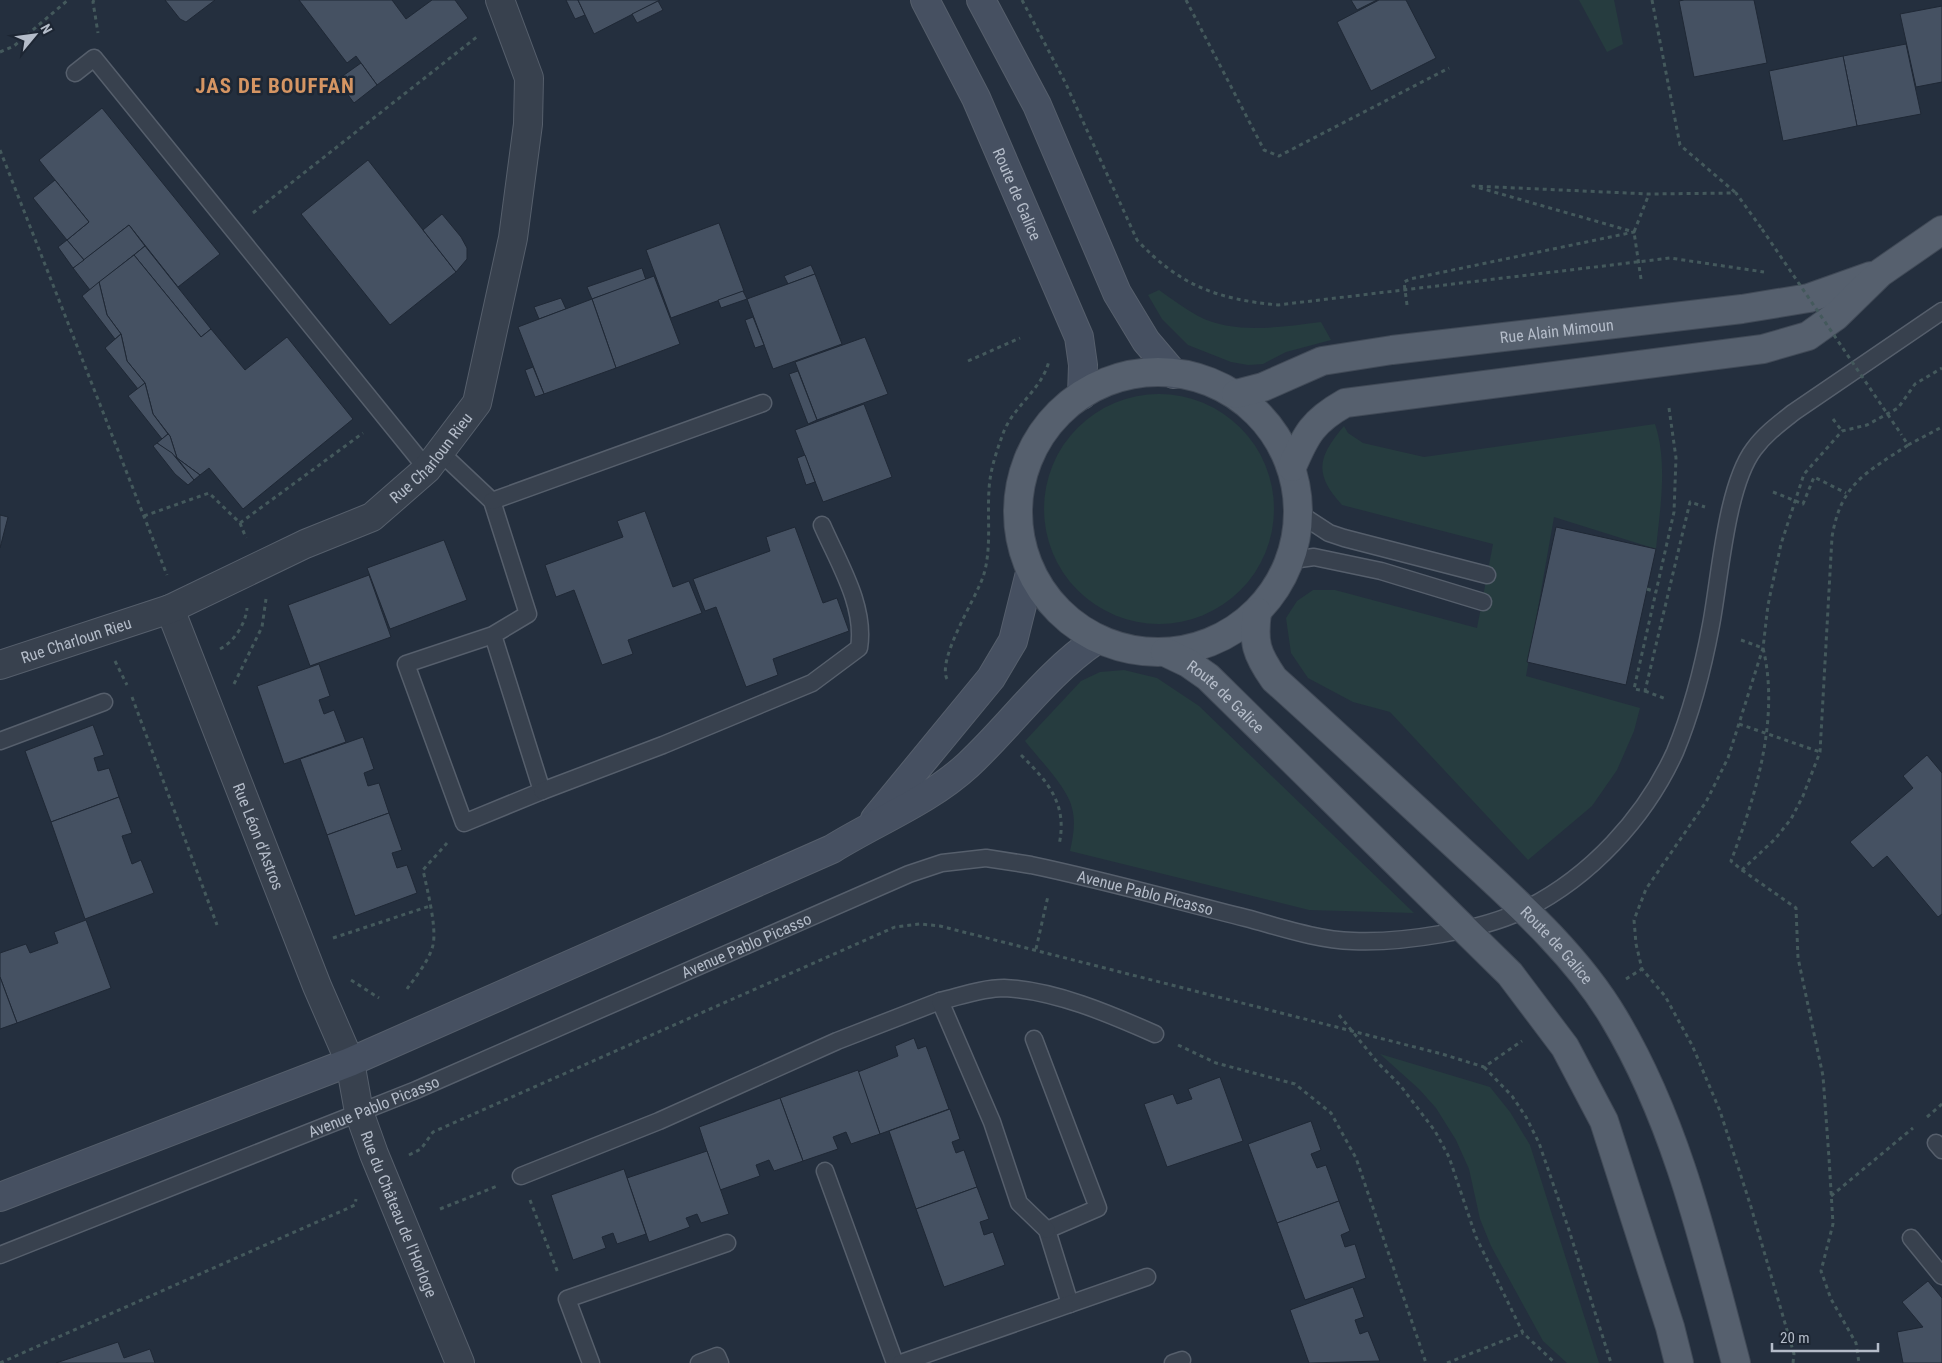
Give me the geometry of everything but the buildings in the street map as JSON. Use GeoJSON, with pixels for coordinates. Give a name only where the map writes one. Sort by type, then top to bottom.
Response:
{"type":"FeatureCollection","features":[{"type":"Feature","properties":{"kind":"main road","name":"Route de Galice"},"geometry":{"type":"LineString","coordinates":[[925,0],[976,98],[1079,337],[1083,365],[1082,395]]}},
{"type":"Feature","properties":{"kind":"main road"},"geometry":{"type":"LineString","coordinates":[[981,0],[1037,105],[1117,293],[1146,341],[1174,374]]}},
{"type":"Feature","properties":{"kind":"main road","name":"Rue Alain Mimoun"},"geometry":{"type":"LineString","coordinates":[[1292,467],[1304,437],[1325,414],[1345,403],[1780,345],[1808,336],[1836,316],[1880,273],[1942,230]]}},
{"type":"Feature","properties":{"kind":"main road","name":"Rue Alain Mimoun"},"geometry":{"type":"LineString","coordinates":[[1236,394],[1262,387],[1322,361],[1392,350],[1742,309],[1809,298],[1880,273]]}},
{"type":"Feature","properties":{"kind":"main road"},"geometry":{"type":"LineString","coordinates":[[1149,371],[1174,374],[1194,376],[1236,394],[1270,425],[1292,467],[1300,514],[1292,560],[1268,602],[1257,612],[1233,633],[1189,651],[1142,653],[1096,640],[1058,612],[1030,573],[1018,529],[1020,484],[1036,441],[1065,405],[1104,382],[1149,371]]}},
{"type":"Feature","properties":{"kind":"main road"},"geometry":{"type":"LineString","coordinates":[[870,826],[991,678],[1013,641],[1030,573]]}},
{"type":"Feature","properties":{"kind":"main road","name":"Route de Galice"},"geometry":{"type":"LineString","coordinates":[[1257,612],[1254,636],[1262,662],[1274,679],[1524,910],[1578,966],[1614,1018],[1657,1101],[1683,1174],[1736,1363]]}},
{"type":"Feature","properties":{"kind":"main road"},"geometry":{"type":"LineString","coordinates":[[0,1197],[350,1062],[832,849],[870,826],[930,795],[967,766],[1071,657],[1096,640]]}},
{"type":"Feature","properties":{"kind":"main road","name":"Route de Galice"},"geometry":{"type":"LineString","coordinates":[[1165,652],[1208,677],[1510,974],[1565,1047],[1604,1121],[1670,1327],[1679,1363]]}},
{"type":"Feature","properties":{"kind":"street","name":"Rue Charloun Rieu"},"geometry":{"type":"LineString","coordinates":[[0,666],[175,607],[305,544],[372,517],[434,460],[476,403],[513,238],[528,124],[528,78],[503,7]]}},
{"type":"Feature","properties":{"kind":"street","name":"Rue Léon d'Astros"},"geometry":{"type":"LineString","coordinates":[[175,607],[314,976],[350,1062]]}},
{"type":"Feature","properties":{"kind":"street","name":"Rue du Château de l'Horloge"},"geometry":{"type":"LineString","coordinates":[[350,1062],[359,1112],[374,1154],[460,1363]]}},
{"type":"Feature","properties":{"kind":"lane"},"geometry":{"type":"LineString","coordinates":[[75,73],[94,58],[385,416],[434,460],[492,501],[528,614],[493,635],[406,664],[464,823],[663,745],[812,683],[859,648],[862,633],[856,603],[822,525]]}},
{"type":"Feature","properties":{"kind":"lane","name":"Avenue Pablo Picasso"},"geometry":{"type":"LineString","coordinates":[[0,1255],[436,1082],[909,874],[942,863],[986,858],[1031,865],[1328,938],[1354,941],[1443,934],[1524,910],[1572,880],[1610,847],[1653,791],[1674,753],[1691,708],[1703,664],[1720,567],[1738,485],[1753,450],[1771,429],[1794,412],[1942,311]]}},
{"type":"Feature","properties":{"kind":"lane"},"geometry":{"type":"LineString","coordinates":[[492,501],[763,403]]}},
{"type":"Feature","properties":{"kind":"lane"},"geometry":{"type":"LineString","coordinates":[[1300,514],[1329,533],[1344,538],[1487,575]]}},
{"type":"Feature","properties":{"kind":"lane"},"geometry":{"type":"LineString","coordinates":[[1292,560],[1314,557],[1381,571],[1483,602]]}},
{"type":"Feature","properties":{"kind":"lane"},"geometry":{"type":"LineString","coordinates":[[493,635],[542,791]]}},
{"type":"Feature","properties":{"kind":"lane"},"geometry":{"type":"LineString","coordinates":[[0,741],[104,702]]}},
{"type":"Feature","properties":{"kind":"lane"},"geometry":{"type":"LineString","coordinates":[[521,1176],[659,1121],[836,1040],[940,1001],[994,989],[1032,991],[1110,1014],[1155,1034]]}},
{"type":"Feature","properties":{"kind":"lane"},"geometry":{"type":"LineString","coordinates":[[940,1001],[992,1122],[1019,1203],[1047,1230],[1070,1304]]}},
{"type":"Feature","properties":{"kind":"lane"},"geometry":{"type":"LineString","coordinates":[[1034,1039],[1098,1208],[1047,1230]]}},
{"type":"Feature","properties":{"kind":"lane"},"geometry":{"type":"LineString","coordinates":[[824,1171],[895,1363]]}},
{"type":"Feature","properties":{"kind":"lane"},"geometry":{"type":"LineString","coordinates":[[1910,1238],[1942,1276]]}},
{"type":"Feature","properties":{"kind":"lane"},"geometry":{"type":"LineString","coordinates":[[590,1363],[567,1299],[727,1243]]}},
{"type":"Feature","properties":{"kind":"lane"},"geometry":{"type":"LineString","coordinates":[[901,1363],[1147,1277]]}},
{"type":"Feature","properties":{"kind":"lane"},"geometry":{"type":"LineString","coordinates":[[699,1363],[718,1356],[720,1363]]}},
{"type":"Feature","properties":{"kind":"path"},"geometry":{"type":"LineString","coordinates":[[0,52],[14,46],[68,0]]}},
{"type":"Feature","properties":{"kind":"path"},"geometry":{"type":"LineString","coordinates":[[1022,0],[1065,82],[1137,240],[1156,260],[1183,279],[1214,294],[1241,301],[1278,305],[1404,292],[1670,258],[1760,270],[1769,274]]}},
{"type":"Feature","properties":{"kind":"path"},"geometry":{"type":"LineString","coordinates":[[1186,0],[1264,150],[1279,156],[1449,68]]}},
{"type":"Feature","properties":{"kind":"path"},"geometry":{"type":"LineString","coordinates":[[1652,0],[1680,145],[1736,193],[1908,445]]}},
{"type":"Feature","properties":{"kind":"path"},"geometry":{"type":"LineString","coordinates":[[234,229],[503,7]]}},
{"type":"Feature","properties":{"kind":"path"},"geometry":{"type":"LineString","coordinates":[[0,150],[144,516],[175,607]]}},
{"type":"Feature","properties":{"kind":"path"},"geometry":{"type":"LineString","coordinates":[[1634,232],[1474,186],[1649,194],[1736,193]]}},
{"type":"Feature","properties":{"kind":"path"},"geometry":{"type":"LineString","coordinates":[[1641,279],[1634,232],[1649,194]]}},
{"type":"Feature","properties":{"kind":"path"},"geometry":{"type":"LineString","coordinates":[[1407,305],[1404,282],[1410,279],[1634,232]]}},
{"type":"Feature","properties":{"kind":"path"},"geometry":{"type":"LineString","coordinates":[[968,361],[1020,338]]}},
{"type":"Feature","properties":{"kind":"path"},"geometry":{"type":"LineString","coordinates":[[950,683],[946,677],[944,667],[949,650],[983,576],[987,557],[989,489],[992,466],[1005,428],[1040,382],[1047,369],[1050,355]]}},
{"type":"Feature","properties":{"kind":"path"},"geometry":{"type":"LineString","coordinates":[[1793,1363],[1794,1354],[1757,1225],[1720,1111],[1692,1045],[1665,996],[1642,969],[1636,944],[1634,920],[1646,889],[1706,802],[1728,758],[1763,648],[1768,605],[1779,552],[1804,474],[1842,431],[1867,425],[1898,408],[1915,384],[1942,368]]}},
{"type":"Feature","properties":{"kind":"path"},"geometry":{"type":"LineString","coordinates":[[1669,700],[1634,689],[1674,512],[1676,458],[1670,408]]}},
{"type":"Feature","properties":{"kind":"path"},"geometry":{"type":"LineString","coordinates":[[240,523],[385,416]]}},
{"type":"Feature","properties":{"kind":"path"},"geometry":{"type":"LineString","coordinates":[[1742,870],[1775,839],[1790,819],[1803,796],[1820,752],[1832,537],[1835,517],[1846,493],[1874,468],[1908,445],[1942,427]]}},
{"type":"Feature","properties":{"kind":"path"},"geometry":{"type":"LineString","coordinates":[[1773,492],[1803,504],[1814,477],[1846,493]]}},
{"type":"Feature","properties":{"kind":"path"},"geometry":{"type":"LineString","coordinates":[[144,516],[209,493],[240,523],[244,532]]}},
{"type":"Feature","properties":{"kind":"path"},"geometry":{"type":"LineString","coordinates":[[1645,691],[1690,502],[1709,508]]}},
{"type":"Feature","properties":{"kind":"path"},"geometry":{"type":"LineString","coordinates":[[230,692],[262,627],[268,589]]}},
{"type":"Feature","properties":{"kind":"path"},"geometry":{"type":"LineString","coordinates":[[1647,589],[1656,592]]}},
{"type":"Feature","properties":{"kind":"path"},"geometry":{"type":"LineString","coordinates":[[214,652],[227,646],[246,620],[248,602]]}},
{"type":"Feature","properties":{"kind":"path"},"geometry":{"type":"LineString","coordinates":[[99,632],[130,690],[217,925]]}},
{"type":"Feature","properties":{"kind":"path"},"geometry":{"type":"LineString","coordinates":[[1741,640],[1763,648]]}},
{"type":"Feature","properties":{"kind":"path"},"geometry":{"type":"LineString","coordinates":[[1763,648],[1768,670],[1766,734],[1749,813],[1731,861],[1796,908],[1798,958],[1823,1076],[1832,1196],[1833,1224],[1821,1271],[1831,1299],[1856,1343],[1859,1363]]}},
{"type":"Feature","properties":{"kind":"path"},"geometry":{"type":"LineString","coordinates":[[1740,724],[1820,752]]}},
{"type":"Feature","properties":{"kind":"path"},"geometry":{"type":"LineString","coordinates":[[1016,750],[1040,774],[1055,796],[1060,810],[1057,852]]}},
{"type":"Feature","properties":{"kind":"path"},"geometry":{"type":"LineString","coordinates":[[407,989],[422,967],[433,944],[430,906],[423,870],[464,823]]}},
{"type":"Feature","properties":{"kind":"path"},"geometry":{"type":"LineString","coordinates":[[1036,949],[1050,887]]}},
{"type":"Feature","properties":{"kind":"path"},"geometry":{"type":"LineString","coordinates":[[332,938],[430,906]]}},
{"type":"Feature","properties":{"kind":"path"},"geometry":{"type":"LineString","coordinates":[[1623,980],[1642,969]]}},
{"type":"Feature","properties":{"kind":"path"},"geometry":{"type":"LineString","coordinates":[[1339,1015],[1378,1063],[1400,1085],[1435,1131],[1449,1157],[1476,1237],[1524,1333],[1555,1363]]}},
{"type":"Feature","properties":{"kind":"path"},"geometry":{"type":"LineString","coordinates":[[1155,1034],[1216,1063],[1295,1084],[1331,1113],[1356,1158],[1426,1363]]}},
{"type":"Feature","properties":{"kind":"path"},"geometry":{"type":"LineString","coordinates":[[1484,1067],[1512,1096],[1526,1117],[1539,1143],[1568,1226],[1611,1363]]}},
{"type":"Feature","properties":{"kind":"path"},"geometry":{"type":"LineString","coordinates":[[1832,1196],[1942,1104]]}},
{"type":"Feature","properties":{"kind":"path"},"geometry":{"type":"LineString","coordinates":[[406,1156],[421,1149],[433,1132]]}},
{"type":"Feature","properties":{"kind":"path"},"geometry":{"type":"LineString","coordinates":[[440,1209],[521,1176],[567,1299]]}},
{"type":"Feature","properties":{"kind":"path"},"geometry":{"type":"LineString","coordinates":[[0,1363],[344,1210]]}},
{"type":"Feature","properties":{"kind":"path"},"geometry":{"type":"LineString","coordinates":[[1446,1363],[1524,1333]]}},
{"type":"Feature","properties":{"kind":"green space"},"geometry":{"type":"Polygon","coordinates":[[[1579,0],[1614,0],[1623,44],[1607,52],[1579,0]]]}},
{"type":"Feature","properties":{"kind":"green space"},"geometry":{"type":"Polygon","coordinates":[[[1159,290],[1178,304],[1212,322],[1242,328],[1258,328],[1321,322],[1331,340],[1286,352],[1263,364],[1248,365],[1231,362],[1188,345],[1162,319],[1148,295],[1159,290]]]}},
{"type":"Feature","properties":{"kind":"green space"},"geometry":{"type":"Polygon","coordinates":[[[1159,394],[1181,396],[1203,403],[1223,413],[1248,436],[1255,445],[1269,476],[1274,509],[1272,531],[1265,553],[1255,573],[1232,598],[1223,605],[1192,619],[1159,624],[1137,622],[1115,615],[1095,605],[1070,582],[1063,573],[1049,542],[1044,509],[1046,487],[1053,465],[1063,445],[1086,420],[1095,413],[1126,399],[1159,394]]]}},
{"type":"Feature","properties":{"kind":"green space"},"geometry":{"type":"Polygon","coordinates":[[[1655,424],[1659,439],[1662,470],[1656,549],[1554,517],[1526,676],[1640,708],[1634,731],[1617,770],[1592,806],[1528,860],[1390,712],[1353,702],[1308,678],[1291,653],[1286,618],[1297,601],[1313,590],[1335,590],[1477,628],[1493,544],[1342,505],[1333,494],[1323,475],[1324,457],[1328,447],[1344,426],[1348,433],[1363,443],[1424,457],[1655,424]]]}},
{"type":"Feature","properties":{"kind":"green space"},"geometry":{"type":"Polygon","coordinates":[[[1124,670],[1157,678],[1199,706],[1414,913],[1309,910],[1070,851],[1074,825],[1069,800],[1059,782],[1025,741],[1081,681],[1100,672],[1124,670]]]}},
{"type":"Feature","properties":{"kind":"green space"},"geometry":{"type":"Polygon","coordinates":[[[1380,1054],[1490,1087],[1510,1112],[1530,1145],[1599,1363],[1567,1363],[1543,1341],[1491,1246],[1480,1219],[1469,1169],[1456,1140],[1436,1108],[1419,1089],[1380,1054]]]}},
{"type":"Feature","properties":{"kind":"district","name":"JAS DE BOUFFAN"},"geometry":{"type":"Point","coordinates":[275,86]}}]}
